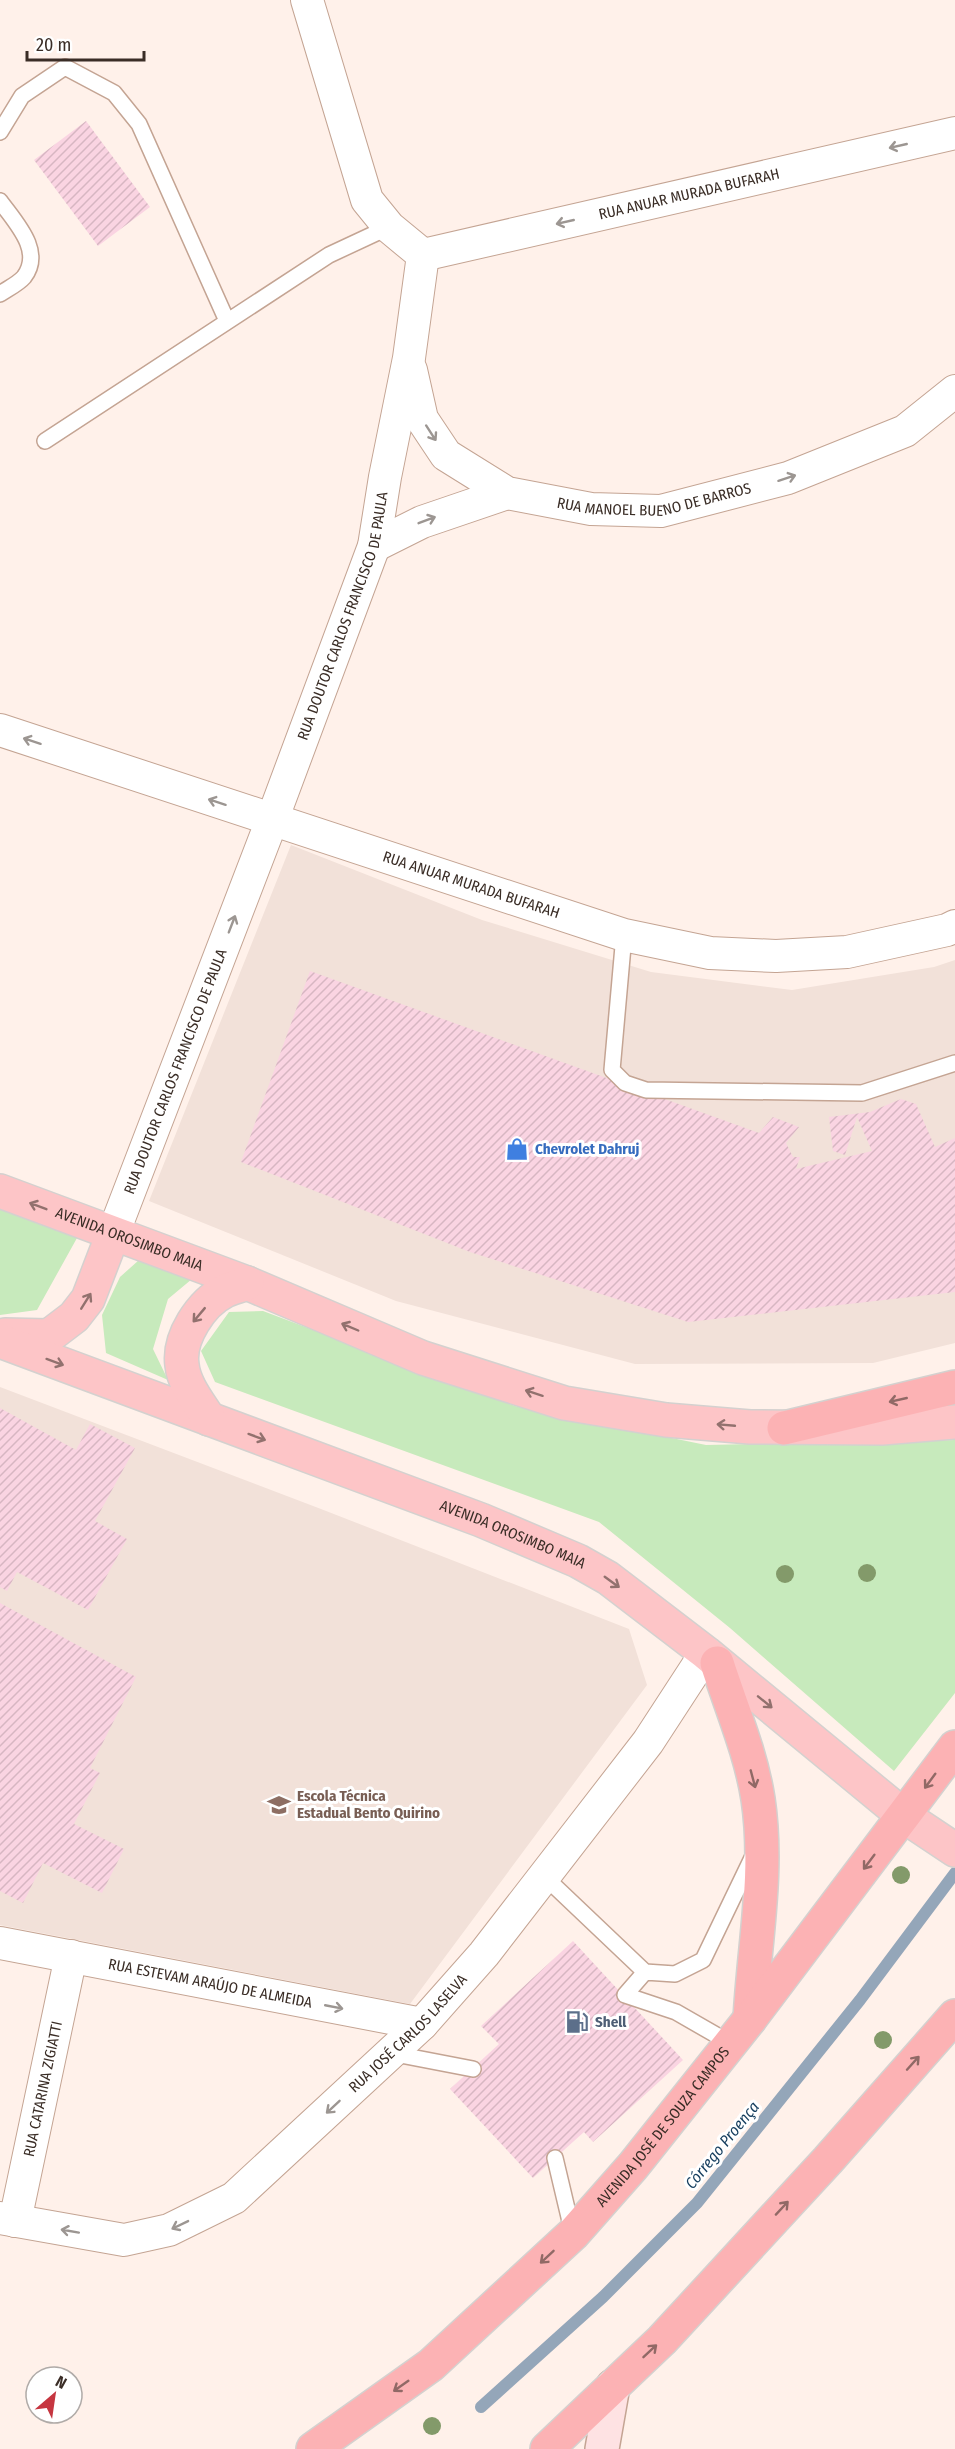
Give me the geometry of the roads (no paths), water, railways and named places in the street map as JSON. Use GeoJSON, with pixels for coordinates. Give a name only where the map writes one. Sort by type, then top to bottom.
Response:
{"type":"FeatureCollection","features":[{"type":"Feature","properties":{"kind":"highway"},"geometry":{"type":"LineString","coordinates":[[784,1428],[955,1387]]}},
{"type":"Feature","properties":{"kind":"highway"},"geometry":{"type":"LineString","coordinates":[[711,1658],[758,1797],[762,1838],[762,1892],[740,2031]]}},
{"type":"Feature","properties":{"kind":"highway","name":"AVENIDA JOSÉ DE SOUZA CAMPOS"},"geometry":{"type":"LineString","coordinates":[[313,2449],[431,2365],[573,2234],[633,2166],[740,2031],[916,1824],[955,1747]]}},
{"type":"Feature","properties":{"kind":"highway"},"geometry":{"type":"LineString","coordinates":[[547,2449],[662,2340],[828,2160],[955,2016]]}},
{"type":"Feature","properties":{"kind":"main road","name":"AVENIDA OROSIMBO MAIA"},"geometry":{"type":"LineString","coordinates":[[0,1191],[247,1283],[423,1358],[564,1403],[666,1420],[784,1428],[882,1428],[955,1422]]}},
{"type":"Feature","properties":{"kind":"main road"},"geometry":{"type":"LineString","coordinates":[[0,1335],[48,1336],[74,1317],[88,1299],[113,1234]]}},
{"type":"Feature","properties":{"kind":"main road"},"geometry":{"type":"LineString","coordinates":[[209,1419],[191,1392],[181,1364],[184,1342],[193,1321],[211,1301],[224,1292],[247,1283]]}},
{"type":"Feature","properties":{"kind":"main road","name":"AVENIDA OROSIMBO MAIA"},"geometry":{"type":"LineString","coordinates":[[0,1341],[481,1520],[578,1561],[608,1578],[916,1824],[955,1850]]}},
{"type":"Feature","properties":{"kind":"main road"},"geometry":{"type":"LineString","coordinates":[[603,2449],[613,2386]]}},
{"type":"Feature","properties":{"kind":"street"},"geometry":{"type":"LineString","coordinates":[[307,0],[367,200],[389,227],[423,255]]}},
{"type":"Feature","properties":{"kind":"street","name":"RUA ANUAR MURADA BUFARAH"},"geometry":{"type":"LineString","coordinates":[[423,255],[955,133]]}},
{"type":"Feature","properties":{"kind":"street","name":"RUA DOUTOR CARLOS FRANCISCO DE PAULA"},"geometry":{"type":"LineString","coordinates":[[113,1234],[272,820],[374,546],[408,358],[423,255]]}},
{"type":"Feature","properties":{"kind":"street","name":"RUA MANOEL BUENO DE BARROS"},"geometry":{"type":"LineString","coordinates":[[408,358],[422,419],[446,455],[507,493],[591,509],[661,511],[788,478],[905,430],[955,392]]}},
{"type":"Feature","properties":{"kind":"street"},"geometry":{"type":"LineString","coordinates":[[374,546],[422,522],[507,493]]}},
{"type":"Feature","properties":{"kind":"street","name":"RUA ANUAR MURADA BUFARAH"},"geometry":{"type":"LineString","coordinates":[[0,730],[624,935],[710,953],[776,956],[847,952],[947,930],[955,926]]}},
{"type":"Feature","properties":{"kind":"street","name":"RUA JOSÉ CARLOS LASELVA"},"geometry":{"type":"LineString","coordinates":[[5,2223],[124,2240],[169,2230],[234,2198],[422,2024],[484,1954],[711,1658]]}},
{"type":"Feature","properties":{"kind":"street","name":"RUA ESTEVAM ARAÚJO DE ALMEIDA"},"geometry":{"type":"LineString","coordinates":[[0,1943],[422,2024]]}},
{"type":"Feature","properties":{"kind":"street","name":"RUA CATARINA ZIGIATTI"},"geometry":{"type":"LineString","coordinates":[[5,2223],[71,1956]]}},
{"type":"Feature","properties":{"kind":"lane"},"geometry":{"type":"LineString","coordinates":[[0,132],[22,96],[65,68],[114,93],[139,124],[227,321]]}},
{"type":"Feature","properties":{"kind":"lane"},"geometry":{"type":"LineString","coordinates":[[0,201],[29,242],[31,260],[23,277],[0,294]]}},
{"type":"Feature","properties":{"kind":"lane"},"geometry":{"type":"LineString","coordinates":[[45,441],[329,255],[389,227]]}},
{"type":"Feature","properties":{"kind":"lane"},"geometry":{"type":"LineString","coordinates":[[624,935],[612,1070],[625,1083],[646,1090],[862,1093],[955,1063]]}},
{"type":"Feature","properties":{"kind":"lane"},"geometry":{"type":"LineString","coordinates":[[545,1877],[645,1972],[675,1974],[703,1959],[762,1838]]}},
{"type":"Feature","properties":{"kind":"lane"},"geometry":{"type":"LineString","coordinates":[[645,1972],[625,1995],[740,2031]]}},
{"type":"Feature","properties":{"kind":"lane"},"geometry":{"type":"LineString","coordinates":[[390,2053],[473,2069]]}},
{"type":"Feature","properties":{"kind":"lane"},"geometry":{"type":"LineString","coordinates":[[555,2158],[573,2234]]}},
{"type":"Feature","properties":{"kind":"waterway","name":"Córrego Proença"},"geometry":{"type":"LineString","coordinates":[[481,2407],[603,2297],[697,2203],[860,2000],[955,1873]]}},
{"type":"Feature","properties":{"kind":"place","name":"Chevrolet Dahruj"},"geometry":{"type":"Point","coordinates":[517,1149]}},
{"type":"Feature","properties":{"kind":"place","name":"Escola Técnica Estadual Bento Quirino"},"geometry":{"type":"Point","coordinates":[279,1805]}},
{"type":"Feature","properties":{"kind":"place","name":"Shell"},"geometry":{"type":"Point","coordinates":[577,2022]}}]}
